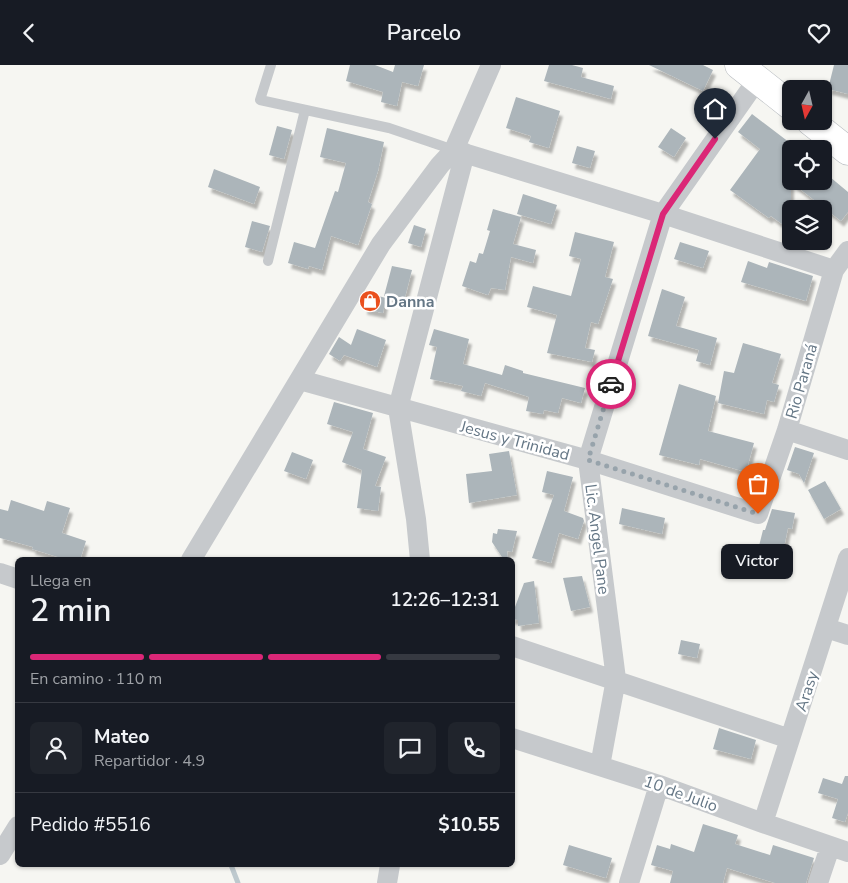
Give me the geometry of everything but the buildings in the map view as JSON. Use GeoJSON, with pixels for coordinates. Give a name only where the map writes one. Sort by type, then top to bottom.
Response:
{"type":"FeatureCollection","features":[{"type":"Feature","properties":{"kind":"main road"},"geometry":{"type":"LineString","coordinates":[[748,72],[782,99]]}},
{"type":"Feature","properties":{"kind":"main road"},"geometry":{"type":"LineString","coordinates":[[821,130],[848,151]]}},
{"type":"Feature","properties":{"kind":"street"},"geometry":{"type":"LineString","coordinates":[[420,557],[416,519],[398,407],[459,152],[492,65]]}},
{"type":"Feature","properties":{"kind":"street","name":"Lic. Angel Pane"},"geometry":{"type":"LineString","coordinates":[[600,766],[616,679],[588,460],[663,214],[748,72]]}},
{"type":"Feature","properties":{"kind":"street"},"geometry":{"type":"LineString","coordinates":[[459,152],[663,214],[834,270]]}},
{"type":"Feature","properties":{"kind":"street"},"geometry":{"type":"LineString","coordinates":[[193,557],[381,244],[440,165],[459,152]]}},
{"type":"Feature","properties":{"kind":"street","name":"Rio Paraná"},"geometry":{"type":"LineString","coordinates":[[758,514],[787,430],[834,270],[848,251]]}},
{"type":"Feature","properties":{"kind":"street","name":"Jesus y Trinidad"},"geometry":{"type":"LineString","coordinates":[[300,380],[588,460],[758,514]]}},
{"type":"Feature","properties":{"kind":"street"},"geometry":{"type":"LineString","coordinates":[[787,430],[848,450]]}},
{"type":"Feature","properties":{"kind":"street","name":"Arasy"},"geometry":{"type":"LineString","coordinates":[[763,823],[848,558]]}},
{"type":"Feature","properties":{"kind":"street"},"geometry":{"type":"LineString","coordinates":[[0,573],[15,578]]}},
{"type":"Feature","properties":{"kind":"street"},"geometry":{"type":"LineString","coordinates":[[826,628],[848,635]]}},
{"type":"Feature","properties":{"kind":"street"},"geometry":{"type":"LineString","coordinates":[[515,647],[616,679],[790,739]]}},
{"type":"Feature","properties":{"kind":"street","name":"10 de Julio"},"geometry":{"type":"LineString","coordinates":[[515,739],[658,785],[839,849]]}},
{"type":"Feature","properties":{"kind":"street"},"geometry":{"type":"LineString","coordinates":[[629,883],[658,785]]}},
{"type":"Feature","properties":{"kind":"street"},"geometry":{"type":"LineString","coordinates":[[0,855],[15,831]]}},
{"type":"Feature","properties":{"kind":"street"},"geometry":{"type":"LineString","coordinates":[[818,883],[839,849]]}},
{"type":"Feature","properties":{"kind":"street"},"geometry":{"type":"LineString","coordinates":[[387,883],[390,867]]}},
{"type":"Feature","properties":{"kind":"lane"},"geometry":{"type":"LineString","coordinates":[[271,65],[260,100],[389,128],[459,152]]}},
{"type":"Feature","properties":{"kind":"lane"},"geometry":{"type":"LineString","coordinates":[[268,261],[306,110]]}},
{"type":"Feature","properties":{"kind":"waterway"},"geometry":{"type":"LineString","coordinates":[[232,867],[238,883]]}},
{"type":"Feature","properties":{"kind":"way so far"},"geometry":{"type":"LineString","coordinates":[[611,384],[588,460],[758,514]]}},
{"type":"Feature","properties":{"kind":"place","name":"Danna"},"geometry":{"type":"Point","coordinates":[370,301]}},
{"type":"Feature","properties":{"kind":"place","name":"Victor"},"geometry":{"type":"Point","coordinates":[758,514]}},
{"type":"Feature","properties":{"kind":"route"},"geometry":{"type":"LineString","coordinates":[[611,384],[663,214],[715,139]]}}]}
